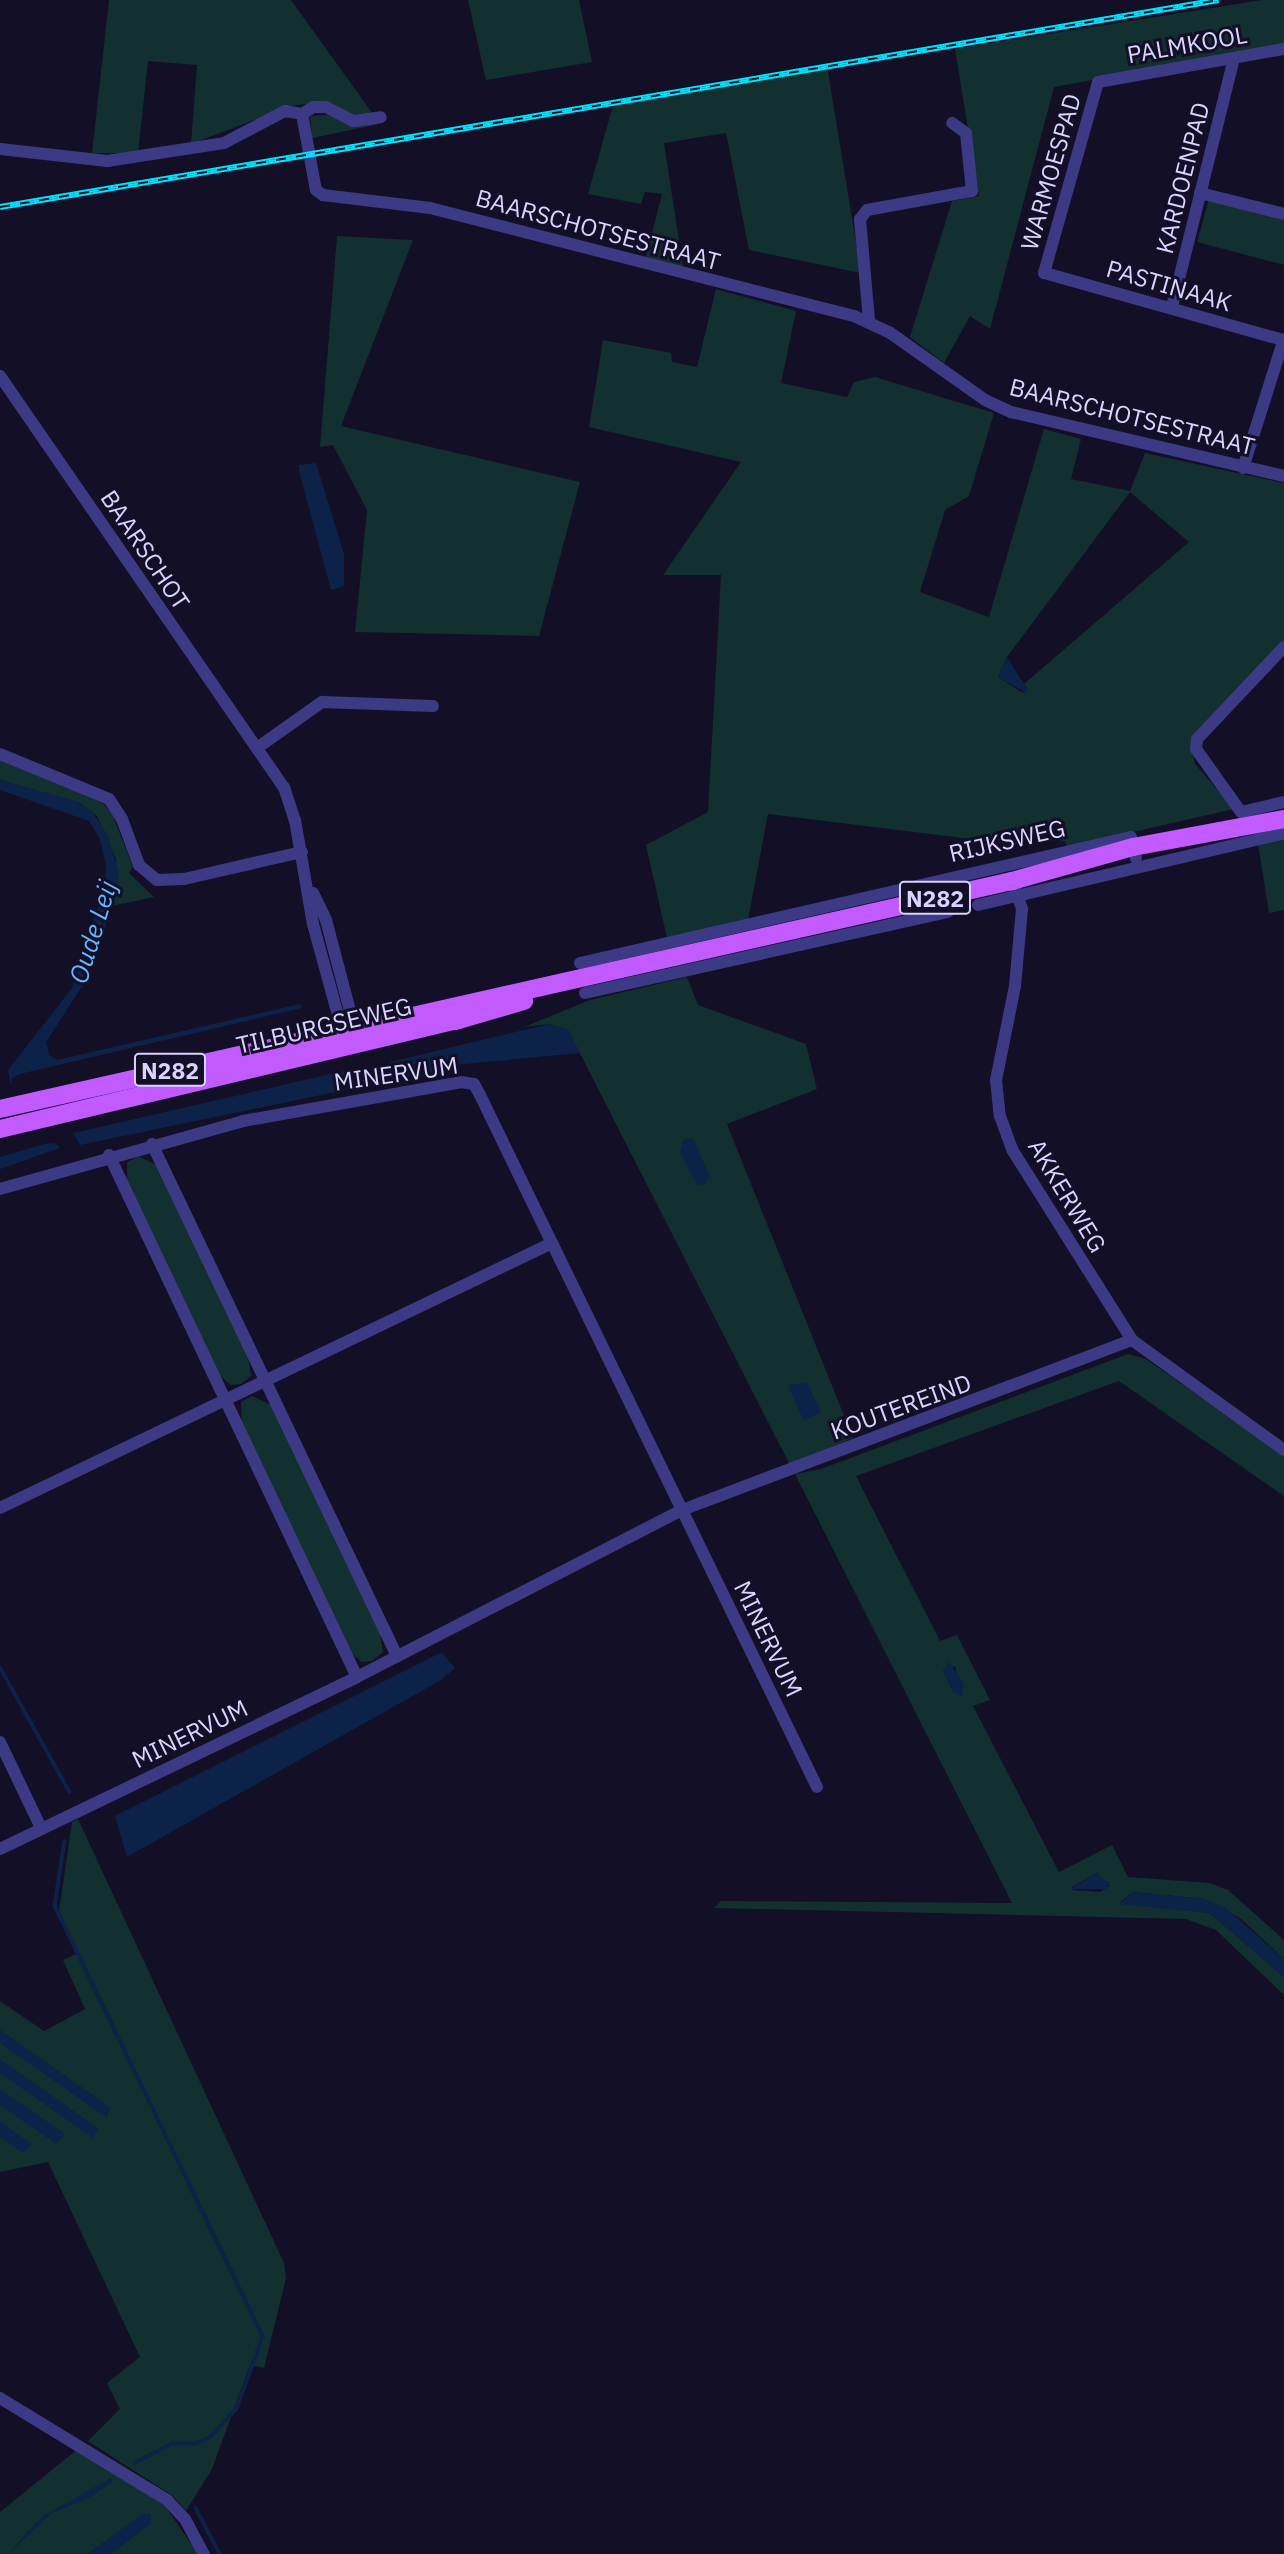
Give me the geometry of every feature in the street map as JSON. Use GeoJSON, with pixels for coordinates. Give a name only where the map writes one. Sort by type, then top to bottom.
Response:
{"type":"FeatureCollection","features":[{"type":"Feature","properties":{"kind":"main road","name":"RIJKSWEG"},"geometry":{"type":"LineString","coordinates":[[579,980],[723,942],[807,935],[1015,887],[1065,868],[1135,853],[1240,820],[1284,819]]}},
{"type":"Feature","properties":{"kind":"main road","name":"TILBURGSEWEG"},"geometry":{"type":"LineString","coordinates":[[0,1109],[348,1035],[579,980]]}},
{"type":"Feature","properties":{"kind":"main road","name":"TILBURGSEWEG"},"geometry":{"type":"LineString","coordinates":[[0,1129],[348,1035]]}},
{"type":"Feature","properties":{"kind":"street","name":"PALMKOOL"},"geometry":{"type":"LineString","coordinates":[[1098,82],[1284,50]]}},
{"type":"Feature","properties":{"kind":"street","name":"KARDOENPAD"},"geometry":{"type":"LineString","coordinates":[[1172,307],[1234,59]]}},
{"type":"Feature","properties":{"kind":"street","name":"WARMOESPAD"},"geometry":{"type":"LineString","coordinates":[[1044,273],[1098,82]]}},
{"type":"Feature","properties":{"kind":"street"},"geometry":{"type":"LineString","coordinates":[[0,149],[107,161],[148,157],[224,143],[285,111],[302,114],[313,107],[326,107],[354,121],[381,117]]}},
{"type":"Feature","properties":{"kind":"street","name":"BAARSCHOTSESTRAAT"},"geometry":{"type":"LineString","coordinates":[[302,114],[316,190],[323,195],[430,208],[869,320],[985,400],[1011,412],[1284,476]]}},
{"type":"Feature","properties":{"kind":"street"},"geometry":{"type":"LineString","coordinates":[[869,320],[860,219],[867,210],[972,191],[966,133],[952,123]]}},
{"type":"Feature","properties":{"kind":"street"},"geometry":{"type":"LineString","coordinates":[[1200,193],[1284,214]]}},
{"type":"Feature","properties":{"kind":"street","name":"PASTINAAK"},"geometry":{"type":"LineString","coordinates":[[1044,273],[1284,340]]}},
{"type":"Feature","properties":{"kind":"street"},"geometry":{"type":"LineString","coordinates":[[1243,468],[1284,340]]}},
{"type":"Feature","properties":{"kind":"street","name":"BAARSCHOT"},"geometry":{"type":"LineString","coordinates":[[0,376],[284,787],[307,880],[326,920],[348,1035]]}},
{"type":"Feature","properties":{"kind":"street"},"geometry":{"type":"LineString","coordinates":[[1240,820],[1198,757],[1197,739],[1284,647]]}},
{"type":"Feature","properties":{"kind":"street"},"geometry":{"type":"LineString","coordinates":[[257,748],[322,702],[433,706]]}},
{"type":"Feature","properties":{"kind":"street"},"geometry":{"type":"LineString","coordinates":[[0,754],[108,799],[122,819],[139,865],[157,880],[184,880],[302,852]]}},
{"type":"Feature","properties":{"kind":"street","name":"RIJKSWEG"},"geometry":{"type":"LineString","coordinates":[[1240,820],[1284,802]]}},
{"type":"Feature","properties":{"kind":"street","name":"RIJKSWEG"},"geometry":{"type":"LineString","coordinates":[[978,905],[1015,887],[1284,832]]}},
{"type":"Feature","properties":{"kind":"street","name":"RIJKSWEG"},"geometry":{"type":"LineString","coordinates":[[723,942],[1131,837],[1135,853]]}},
{"type":"Feature","properties":{"kind":"street","name":"AKKERWEG"},"geometry":{"type":"LineString","coordinates":[[1015,887],[1022,909],[1015,986],[997,1065],[1000,1116],[1013,1151],[1132,1340],[1284,1450]]}},
{"type":"Feature","properties":{"kind":"street","name":"RIJKSWEG"},"geometry":{"type":"LineString","coordinates":[[579,980],[807,935],[948,912]]}},
{"type":"Feature","properties":{"kind":"street","name":"MINERVUM"},"geometry":{"type":"LineString","coordinates":[[0,1189],[152,1144],[369,1097],[474,1084],[817,1787]]}},
{"type":"Feature","properties":{"kind":"street"},"geometry":{"type":"LineString","coordinates":[[152,1144],[397,1656]]}},
{"type":"Feature","properties":{"kind":"street"},"geometry":{"type":"LineString","coordinates":[[109,1156],[358,1677]]}},
{"type":"Feature","properties":{"kind":"street"},"geometry":{"type":"LineString","coordinates":[[0,1508],[552,1243]]}},
{"type":"Feature","properties":{"kind":"street","name":"KOUTEREIND"},"geometry":{"type":"LineString","coordinates":[[682,1510],[1132,1340]]}},
{"type":"Feature","properties":{"kind":"street","name":"MINERVUM"},"geometry":{"type":"LineString","coordinates":[[0,1849],[358,1677],[682,1510]]}},
{"type":"Feature","properties":{"kind":"street"},"geometry":{"type":"LineString","coordinates":[[0,1742],[41,1828]]}},
{"type":"Feature","properties":{"kind":"street"},"geometry":{"type":"LineString","coordinates":[[0,2398],[167,2500],[185,2519],[204,2554]]}},
{"type":"Feature","properties":{"kind":"green space"},"geometry":{"type":"Polygon","coordinates":[[[109,0],[291,0],[373,114],[356,116],[307,104],[291,106],[191,144],[197,65],[148,61],[138,153],[92,153],[109,0]]]}},
{"type":"Feature","properties":{"kind":"green space"},"geometry":{"type":"Polygon","coordinates":[[[468,0],[579,0],[592,62],[486,80],[468,0]]]}},
{"type":"Feature","properties":{"kind":"green space"},"geometry":{"type":"Polygon","coordinates":[[[1262,0],[1284,0],[1284,45],[1054,87],[990,329],[970,316],[944,363],[910,337],[952,201],[979,196],[955,49],[1262,0]]]}},
{"type":"Feature","properties":{"kind":"green space"},"geometry":{"type":"Polygon","coordinates":[[[827,66],[861,273],[749,250],[726,133],[664,143],[683,267],[646,257],[662,194],[645,192],[641,204],[588,194],[614,102],[827,66]]]}},
{"type":"Feature","properties":{"kind":"green space"},"geometry":{"type":"Polygon","coordinates":[[[327,115],[380,124],[312,138],[310,116],[327,115]]]}},
{"type":"Feature","properties":{"kind":"green space"},"geometry":{"type":"Polygon","coordinates":[[[1209,199],[1284,219],[1284,265],[1197,242],[1209,199]]]}},
{"type":"Feature","properties":{"kind":"green space"},"geometry":{"type":"Polygon","coordinates":[[[337,236],[413,240],[341,426],[580,482],[539,636],[355,632],[367,510],[333,445],[320,447],[337,236]]]}},
{"type":"Feature","properties":{"kind":"green space"},"geometry":{"type":"Polygon","coordinates":[[[716,289],[796,311],[781,383],[847,397],[854,382],[875,377],[994,413],[969,496],[945,510],[920,592],[989,617],[1044,429],[1081,439],[1071,479],[1130,491],[1145,453],[1284,483],[1284,643],[1191,747],[1195,764],[1234,809],[1067,847],[1065,841],[979,840],[768,814],[748,920],[667,938],[646,845],[708,812],[721,575],[663,575],[741,462],[589,427],[603,340],[671,353],[672,362],[697,367],[716,289]],[[1130,492],[1007,657],[998,677],[1023,693],[1027,689],[1024,684],[1189,542],[1130,492]]]}},
{"type":"Feature","properties":{"kind":"green space"},"geometry":{"type":"Polygon","coordinates":[[[0,760],[103,803],[113,816],[133,867],[129,873],[154,897],[112,906],[117,888],[116,859],[97,816],[80,803],[0,780],[0,760]]]}},
{"type":"Feature","properties":{"kind":"green space"},"geometry":{"type":"Polygon","coordinates":[[[1284,838],[1284,910],[1269,913],[1258,844],[1284,838]]]}},
{"type":"Feature","properties":{"kind":"green space"},"geometry":{"type":"Polygon","coordinates":[[[687,977],[698,1005],[806,1044],[817,1089],[727,1124],[853,1438],[790,1465],[568,1030],[549,1024],[524,1027],[590,1000],[687,977]]]}},
{"type":"Feature","properties":{"kind":"green space"},"geometry":{"type":"Polygon","coordinates":[[[138,1156],[159,1166],[248,1356],[251,1376],[241,1384],[231,1385],[220,1376],[127,1182],[127,1163],[138,1156]]]}},
{"type":"Feature","properties":{"kind":"green space"},"geometry":{"type":"Polygon","coordinates":[[[1128,1354],[1146,1359],[1284,1455],[1284,1496],[1119,1381],[856,1476],[940,1641],[957,1635],[990,1700],[973,1706],[1059,1872],[1112,1845],[1128,1877],[1210,1883],[1228,1890],[1284,1940],[1284,1959],[1240,1918],[1205,1899],[1133,1892],[1119,1903],[1210,1913],[1284,1977],[1284,1995],[1216,1930],[1186,1919],[714,1908],[721,1901],[1012,1903],[795,1474],[821,1469],[1128,1354]],[[955,1666],[943,1671],[954,1693],[957,1676],[955,1666]],[[1097,1873],[1072,1887],[1073,1890],[1100,1892],[1110,1886],[1097,1873]]]}},
{"type":"Feature","properties":{"kind":"green space"},"geometry":{"type":"Polygon","coordinates":[[[252,1396],[273,1406],[380,1633],[383,1652],[372,1661],[362,1662],[351,1653],[242,1422],[241,1402],[252,1396]]]}},
{"type":"Feature","properties":{"kind":"green space"},"geometry":{"type":"Polygon","coordinates":[[[78,1819],[284,2263],[286,2278],[264,2368],[250,2365],[212,2469],[186,2511],[173,2496],[88,2441],[120,2409],[107,2383],[140,2357],[48,2162],[0,2172],[0,2001],[44,2031],[85,2009],[63,1960],[78,1953],[59,1911],[72,1822],[78,1819]]]}},
{"type":"Feature","properties":{"kind":"green space"},"geometry":{"type":"Polygon","coordinates":[[[79,2448],[165,2506],[198,2554],[0,2554],[0,2512],[79,2448]]]}},
{"type":"Feature","properties":{"kind":"water"},"geometry":{"type":"Polygon","coordinates":[[[316,463],[344,554],[344,586],[331,590],[299,471],[299,465],[316,463]]]}},
{"type":"Feature","properties":{"kind":"water"},"geometry":{"type":"Polygon","coordinates":[[[1007,657],[1027,689],[1027,693],[998,677],[1007,657]]]}},
{"type":"Feature","properties":{"kind":"water","name":"Oude Leij"},"geometry":{"type":"Polygon","coordinates":[[[0,780],[75,801],[91,810],[107,834],[119,872],[116,894],[88,977],[46,1042],[49,1055],[57,1060],[300,1004],[302,1008],[20,1074],[12,1078],[11,1085],[8,1070],[72,988],[105,884],[106,866],[100,840],[89,821],[0,790],[0,780]]]}},
{"type":"Feature","properties":{"kind":"water"},"geometry":{"type":"Polygon","coordinates":[[[549,1024],[568,1029],[580,1053],[454,1065],[428,1075],[391,1080],[390,1062],[549,1024]]]}},
{"type":"Feature","properties":{"kind":"water"},"geometry":{"type":"Polygon","coordinates":[[[366,1066],[371,1072],[369,1085],[80,1145],[73,1133],[366,1066]]]}},
{"type":"Feature","properties":{"kind":"water"},"geometry":{"type":"Polygon","coordinates":[[[693,1138],[709,1175],[706,1184],[697,1185],[680,1153],[683,1140],[693,1138]]]}},
{"type":"Feature","properties":{"kind":"water"},"geometry":{"type":"Polygon","coordinates":[[[55,1143],[60,1148],[0,1169],[0,1157],[55,1143]]]}},
{"type":"Feature","properties":{"kind":"water"},"geometry":{"type":"Polygon","coordinates":[[[807,1383],[821,1412],[804,1421],[788,1385],[807,1383]]]}},
{"type":"Feature","properties":{"kind":"water"},"geometry":{"type":"Polygon","coordinates":[[[442,1652],[455,1668],[441,1680],[127,1857],[115,1816],[442,1652]]]}},
{"type":"Feature","properties":{"kind":"water"},"geometry":{"type":"Polygon","coordinates":[[[949,1662],[964,1684],[962,1696],[954,1693],[943,1671],[949,1662]]]}},
{"type":"Feature","properties":{"kind":"water"},"geometry":{"type":"Polygon","coordinates":[[[1097,1873],[1109,1883],[1107,1889],[1070,1889],[1097,1873]]]}},
{"type":"Feature","properties":{"kind":"water"},"geometry":{"type":"Polygon","coordinates":[[[1133,1892],[1205,1899],[1226,1908],[1284,1959],[1284,1977],[1210,1913],[1119,1904],[1133,1892]]]}},
{"type":"Feature","properties":{"kind":"water"},"geometry":{"type":"Polygon","coordinates":[[[0,2030],[110,2107],[107,2118],[0,2043],[0,2030]]]}},
{"type":"Feature","properties":{"kind":"water"},"geometry":{"type":"Polygon","coordinates":[[[0,2059],[98,2128],[93,2138],[0,2073],[0,2059]]]}},
{"type":"Feature","properties":{"kind":"water"},"geometry":{"type":"Polygon","coordinates":[[[0,2089],[65,2134],[56,2144],[0,2105],[0,2089]]]}},
{"type":"Feature","properties":{"kind":"water"},"geometry":{"type":"Polygon","coordinates":[[[0,2122],[32,2144],[23,2153],[0,2137],[0,2122]]]}},
{"type":"Feature","properties":{"kind":"water"},"geometry":{"type":"Polygon","coordinates":[[[111,2478],[113,2482],[85,2500],[52,2513],[8,2554],[41,2517],[111,2478]]]}},
{"type":"Feature","properties":{"kind":"water"},"geometry":{"type":"Polygon","coordinates":[[[144,2513],[151,2515],[151,2524],[111,2554],[87,2554],[144,2513]]]}},
{"type":"Feature","properties":{"kind":"waterway"},"geometry":{"type":"LineString","coordinates":[[0,1667],[70,1792]]}},
{"type":"Feature","properties":{"kind":"waterway"},"geometry":{"type":"LineString","coordinates":[[65,1841],[55,1906],[263,2337],[237,2409],[211,2437],[197,2444],[172,2444],[136,2463]]}},
{"type":"Feature","properties":{"kind":"waterway"},"geometry":{"type":"LineString","coordinates":[[196,2508],[220,2554]]}},
{"type":"Feature","properties":{"kind":"railway"},"geometry":{"type":"LineString","coordinates":[[0,207],[1219,0]]}}]}
